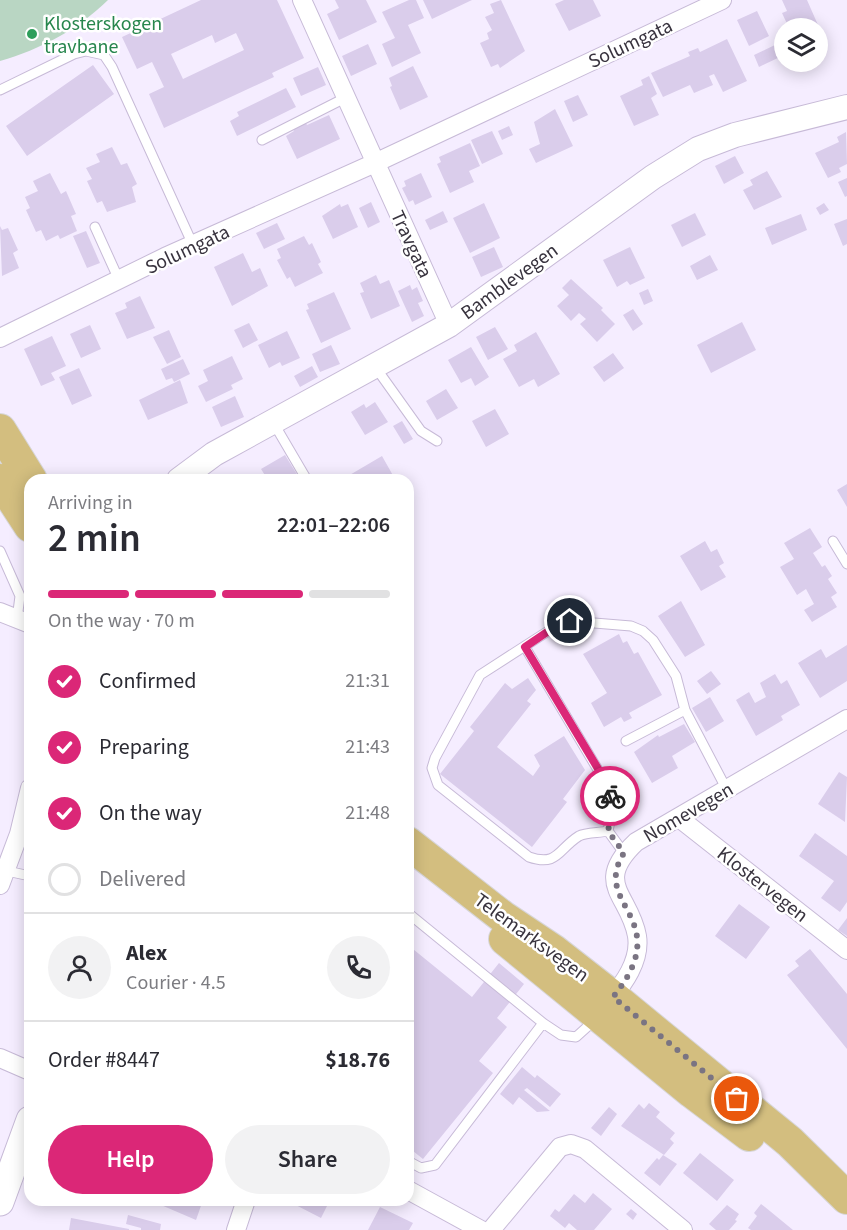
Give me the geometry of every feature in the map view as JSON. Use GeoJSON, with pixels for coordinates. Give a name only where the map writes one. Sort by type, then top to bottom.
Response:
{"type":"FeatureCollection","features":[{"type":"Feature","properties":{"kind":"highway"},"geometry":{"type":"LineString","coordinates":[[0,430],[27,474]]}},
{"type":"Feature","properties":{"kind":"highway"},"geometry":{"type":"LineString","coordinates":[[0,480],[24,517]]}},
{"type":"Feature","properties":{"kind":"highway","name":"Telemarksvegen"},"geometry":{"type":"LineString","coordinates":[[414,848],[503,917],[554,951],[606,1006]]}},
{"type":"Feature","properties":{"kind":"highway","name":"Telemarksvegen"},"geometry":{"type":"LineString","coordinates":[[414,866],[790,1142],[846,1197]]}},
{"type":"Feature","properties":{"kind":"main road"},"geometry":{"type":"LineString","coordinates":[[0,1202],[24,1136]]}},
{"type":"Feature","properties":{"kind":"street"},"geometry":{"type":"LineString","coordinates":[[302,0],[375,163]]}},
{"type":"Feature","properties":{"kind":"street","name":"Solumgata"},"geometry":{"type":"LineString","coordinates":[[0,338],[193,245],[375,163],[722,0]]}},
{"type":"Feature","properties":{"kind":"street","name":"Bamblevegen"},"geometry":{"type":"LineString","coordinates":[[187,474],[214,454],[449,325],[653,177],[698,149],[735,135],[847,107]]}},
{"type":"Feature","properties":{"kind":"street","name":"Travgata"},"geometry":{"type":"LineString","coordinates":[[375,163],[449,325]]}},
{"type":"Feature","properties":{"kind":"street","name":"Nomevegen"},"geometry":{"type":"LineString","coordinates":[[606,1006],[630,973],[638,938],[615,885],[617,863],[624,853],[636,842],[847,719]]}},
{"type":"Feature","properties":{"kind":"street"},"geometry":{"type":"LineString","coordinates":[[4,878],[24,809]]}},
{"type":"Feature","properties":{"kind":"street","name":"Klostervegen"},"geometry":{"type":"LineString","coordinates":[[679,818],[847,950]]}},
{"type":"Feature","properties":{"kind":"street"},"geometry":{"type":"LineString","coordinates":[[0,1058],[24,1068]]}},
{"type":"Feature","properties":{"kind":"street"},"geometry":{"type":"LineString","coordinates":[[491,1230],[560,1147],[571,1144],[585,1149],[683,1230]]}},
{"type":"Feature","properties":{"kind":"street"},"geometry":{"type":"LineString","coordinates":[[414,1193],[481,1230]]}},
{"type":"Feature","properties":{"kind":"street"},"geometry":{"type":"LineString","coordinates":[[236,1230],[244,1206]]}},
{"type":"Feature","properties":{"kind":"lane"},"geometry":{"type":"LineString","coordinates":[[0,90],[74,54],[86,51],[104,55],[112,67],[193,245]]}},
{"type":"Feature","properties":{"kind":"lane"},"geometry":{"type":"LineString","coordinates":[[262,140],[345,98]]}},
{"type":"Feature","properties":{"kind":"lane"},"geometry":{"type":"LineString","coordinates":[[95,227],[119,280]]}},
{"type":"Feature","properties":{"kind":"lane"},"geometry":{"type":"LineString","coordinates":[[375,366],[421,431],[436,441]]}},
{"type":"Feature","properties":{"kind":"lane"},"geometry":{"type":"LineString","coordinates":[[273,422],[303,474]]}},
{"type":"Feature","properties":{"kind":"lane"},"geometry":{"type":"LineString","coordinates":[[833,541],[847,564]]}},
{"type":"Feature","properties":{"kind":"lane"},"geometry":{"type":"LineString","coordinates":[[0,551],[20,596],[16,618]]}},
{"type":"Feature","properties":{"kind":"lane"},"geometry":{"type":"LineString","coordinates":[[608,831],[581,835],[556,857],[540,861],[529,857],[438,785],[434,777],[435,758],[480,675],[556,626],[570,621],[609,623],[637,628],[653,640],[676,676],[685,710],[727,790]]}},
{"type":"Feature","properties":{"kind":"lane"},"geometry":{"type":"LineString","coordinates":[[525,647],[607,785],[612,811],[608,831],[624,853]]}},
{"type":"Feature","properties":{"kind":"lane"},"geometry":{"type":"LineString","coordinates":[[626,741],[685,710]]}},
{"type":"Feature","properties":{"kind":"lane"},"geometry":{"type":"LineString","coordinates":[[4,878],[24,876]]}},
{"type":"Feature","properties":{"kind":"lane"},"geometry":{"type":"LineString","coordinates":[[414,918],[543,1023],[561,1035],[576,1037],[606,1006]]}},
{"type":"Feature","properties":{"kind":"lane"},"geometry":{"type":"LineString","coordinates":[[414,1164],[421,1168],[435,1165],[543,1023]]}},
{"type":"Feature","properties":{"kind":"green space","name":"Klosterskogen travbane"},"geometry":{"type":"Polygon","coordinates":[[[0,0],[108,0],[84,20],[58,37],[30,51],[0,61],[0,0]]]}},
{"type":"Feature","properties":{"kind":"building"},"geometry":{"type":"Polygon","coordinates":[[[201,0],[277,0],[304,58],[272,73],[274,77],[164,128],[149,94],[164,87],[152,62],[137,69],[122,37],[201,0]],[[236,33],[215,43],[212,35],[171,54],[183,79],[244,50],[236,33]]]}},
{"type":"Feature","properties":{"kind":"building"},"geometry":{"type":"Polygon","coordinates":[[[335,0],[366,0],[377,22],[339,40],[327,14],[339,8],[335,0]]]}},
{"type":"Feature","properties":{"kind":"building"},"geometry":{"type":"Polygon","coordinates":[[[409,0],[416,0],[424,18],[408,25],[421,53],[392,67],[382,44],[395,38],[382,12],[409,0]]]}},
{"type":"Feature","properties":{"kind":"building"},"geometry":{"type":"Polygon","coordinates":[[[423,0],[472,0],[432,19],[423,0]]]}},
{"type":"Feature","properties":{"kind":"building"},"geometry":{"type":"Polygon","coordinates":[[[501,0],[525,51],[500,68],[498,64],[491,67],[480,43],[489,39],[487,33],[492,30],[485,17],[494,13],[490,4],[501,0]]]}},
{"type":"Feature","properties":{"kind":"building"},"geometry":{"type":"Polygon","coordinates":[[[564,0],[593,0],[601,16],[569,31],[555,4],[564,0]]]}},
{"type":"Feature","properties":{"kind":"building"},"geometry":{"type":"Polygon","coordinates":[[[782,0],[807,0],[815,18],[784,18],[782,13],[787,11],[782,0]]]}},
{"type":"Feature","properties":{"kind":"building"},"geometry":{"type":"Polygon","coordinates":[[[757,11],[769,36],[749,46],[737,20],[757,11]]]}},
{"type":"Feature","properties":{"kind":"building"},"geometry":{"type":"Polygon","coordinates":[[[727,39],[747,81],[723,92],[714,74],[709,76],[713,85],[694,93],[690,85],[663,97],[651,73],[690,56],[688,52],[698,48],[700,52],[727,39]]]}},
{"type":"Feature","properties":{"kind":"building"},"geometry":{"type":"Polygon","coordinates":[[[368,44],[377,64],[351,76],[342,56],[368,44]]]}},
{"type":"Feature","properties":{"kind":"building"},"geometry":{"type":"Polygon","coordinates":[[[774,45],[774,60],[759,67],[754,55],[774,45]]]}},
{"type":"Feature","properties":{"kind":"building"},"geometry":{"type":"Polygon","coordinates":[[[93,65],[114,94],[27,156],[6,126],[93,65]]]}},
{"type":"Feature","properties":{"kind":"building"},"geometry":{"type":"Polygon","coordinates":[[[413,66],[428,97],[400,110],[390,87],[392,86],[389,78],[413,66]]]}},
{"type":"Feature","properties":{"kind":"building"},"geometry":{"type":"Polygon","coordinates":[[[318,67],[326,85],[301,96],[293,78],[318,67]]]}},
{"type":"Feature","properties":{"kind":"building"},"geometry":{"type":"Polygon","coordinates":[[[649,76],[657,94],[651,98],[659,115],[634,126],[620,96],[643,85],[641,80],[649,76]]]}},
{"type":"Feature","properties":{"kind":"building"},"geometry":{"type":"Polygon","coordinates":[[[286,88],[296,107],[237,136],[230,121],[239,116],[237,112],[286,88]]]}},
{"type":"Feature","properties":{"kind":"building"},"geometry":{"type":"Polygon","coordinates":[[[578,95],[588,115],[573,122],[564,101],[578,95]]]}},
{"type":"Feature","properties":{"kind":"building"},"geometry":{"type":"Polygon","coordinates":[[[555,109],[573,146],[536,163],[529,149],[540,144],[534,122],[555,109]]]}},
{"type":"Feature","properties":{"kind":"building"},"geometry":{"type":"Polygon","coordinates":[[[329,115],[340,139],[297,159],[286,136],[294,131],[292,127],[305,121],[307,125],[329,115]]]}},
{"type":"Feature","properties":{"kind":"building"},"geometry":{"type":"Polygon","coordinates":[[[509,126],[513,135],[502,140],[498,131],[509,126]]]}},
{"type":"Feature","properties":{"kind":"building"},"geometry":{"type":"Polygon","coordinates":[[[492,131],[503,154],[482,164],[471,140],[492,131]]]}},
{"type":"Feature","properties":{"kind":"building"},"geometry":{"type":"Polygon","coordinates":[[[846,132],[847,164],[839,168],[841,172],[828,178],[815,153],[839,142],[837,137],[846,132]]]}},
{"type":"Feature","properties":{"kind":"building"},"geometry":{"type":"Polygon","coordinates":[[[470,143],[480,166],[469,171],[474,182],[450,193],[437,164],[441,162],[439,157],[470,143]]]}},
{"type":"Feature","properties":{"kind":"building"},"geometry":{"type":"Polygon","coordinates":[[[112,147],[121,165],[127,163],[137,184],[132,187],[136,202],[107,212],[102,201],[97,203],[87,181],[92,179],[86,168],[100,162],[96,154],[112,147]]]}},
{"type":"Feature","properties":{"kind":"building"},"geometry":{"type":"Polygon","coordinates":[[[735,156],[744,173],[724,184],[715,166],[735,156]]]}},
{"type":"Feature","properties":{"kind":"building"},"geometry":{"type":"Polygon","coordinates":[[[767,171],[782,197],[754,210],[743,190],[753,185],[750,180],[767,171]]]}},
{"type":"Feature","properties":{"kind":"building"},"geometry":{"type":"Polygon","coordinates":[[[50,173],[61,194],[66,191],[76,214],[71,216],[77,231],[60,239],[58,235],[46,241],[41,230],[36,232],[26,210],[30,208],[25,197],[38,191],[33,181],[50,173]]]}},
{"type":"Feature","properties":{"kind":"building"},"geometry":{"type":"Polygon","coordinates":[[[421,173],[432,197],[415,205],[413,200],[409,202],[402,188],[406,186],[404,181],[421,173]]]}},
{"type":"Feature","properties":{"kind":"building"},"geometry":{"type":"Polygon","coordinates":[[[847,178],[847,196],[845,197],[838,182],[847,178]]]}},
{"type":"Feature","properties":{"kind":"building"},"geometry":{"type":"Polygon","coordinates":[[[371,202],[380,222],[368,228],[359,208],[371,202]]]}},
{"type":"Feature","properties":{"kind":"building"},"geometry":{"type":"Polygon","coordinates":[[[484,203],[500,238],[470,253],[453,218],[484,203]]]}},
{"type":"Feature","properties":{"kind":"building"},"geometry":{"type":"Polygon","coordinates":[[[824,203],[829,210],[820,215],[816,208],[824,203]]]}},
{"type":"Feature","properties":{"kind":"building"},"geometry":{"type":"Polygon","coordinates":[[[340,204],[341,207],[348,204],[358,227],[333,239],[322,216],[340,204]]]}},
{"type":"Feature","properties":{"kind":"building"},"geometry":{"type":"Polygon","coordinates":[[[443,211],[448,222],[430,230],[425,220],[443,211]]]}},
{"type":"Feature","properties":{"kind":"building"},"geometry":{"type":"Polygon","coordinates":[[[695,213],[706,235],[682,247],[671,225],[695,213]]]}},
{"type":"Feature","properties":{"kind":"building"},"geometry":{"type":"Polygon","coordinates":[[[801,214],[807,230],[772,245],[765,228],[801,214]]]}},
{"type":"Feature","properties":{"kind":"building"},"geometry":{"type":"Polygon","coordinates":[[[847,219],[847,244],[843,246],[834,224],[847,219]]]}},
{"type":"Feature","properties":{"kind":"building"},"geometry":{"type":"Polygon","coordinates":[[[277,223],[285,239],[264,249],[256,233],[277,223]]]}},
{"type":"Feature","properties":{"kind":"building"},"geometry":{"type":"Polygon","coordinates":[[[0,226],[2,230],[8,228],[18,250],[13,253],[19,268],[2,276],[0,226]]]}},
{"type":"Feature","properties":{"kind":"building"},"geometry":{"type":"Polygon","coordinates":[[[86,231],[100,263],[87,268],[73,236],[86,231]]]}},
{"type":"Feature","properties":{"kind":"building"},"geometry":{"type":"Polygon","coordinates":[[[304,236],[309,245],[312,243],[321,262],[318,264],[323,273],[295,287],[290,277],[287,279],[277,260],[281,258],[277,249],[304,236]]]}},
{"type":"Feature","properties":{"kind":"building"},"geometry":{"type":"Polygon","coordinates":[[[494,247],[503,267],[481,277],[472,257],[494,247]]]}},
{"type":"Feature","properties":{"kind":"building"},"geometry":{"type":"Polygon","coordinates":[[[630,247],[645,278],[630,285],[627,281],[617,287],[603,260],[630,247]]]}},
{"type":"Feature","properties":{"kind":"building"},"geometry":{"type":"Polygon","coordinates":[[[243,253],[252,272],[260,268],[268,286],[232,306],[214,267],[243,253]]]}},
{"type":"Feature","properties":{"kind":"building"},"geometry":{"type":"Polygon","coordinates":[[[710,255],[718,270],[697,280],[690,266],[710,255]]]}},
{"type":"Feature","properties":{"kind":"building"},"geometry":{"type":"Polygon","coordinates":[[[376,275],[380,284],[389,280],[400,306],[371,319],[360,293],[364,292],[360,283],[376,275]]]}},
{"type":"Feature","properties":{"kind":"building"},"geometry":{"type":"Polygon","coordinates":[[[571,279],[603,308],[601,310],[615,324],[597,342],[580,324],[586,319],[579,313],[571,321],[557,306],[569,295],[562,288],[571,279]]]}},
{"type":"Feature","properties":{"kind":"building"},"geometry":{"type":"Polygon","coordinates":[[[410,285],[412,290],[417,287],[423,301],[418,303],[424,316],[412,322],[398,291],[410,285]]]}},
{"type":"Feature","properties":{"kind":"building"},"geometry":{"type":"Polygon","coordinates":[[[648,289],[653,301],[644,305],[639,293],[648,289]]]}},
{"type":"Feature","properties":{"kind":"building"},"geometry":{"type":"Polygon","coordinates":[[[334,292],[351,329],[321,343],[306,310],[309,309],[307,304],[334,292]]]}},
{"type":"Feature","properties":{"kind":"building"},"geometry":{"type":"Polygon","coordinates":[[[140,296],[155,328],[127,339],[115,313],[127,308],[125,303],[140,296]]]}},
{"type":"Feature","properties":{"kind":"building"},"geometry":{"type":"Polygon","coordinates":[[[633,309],[643,324],[633,331],[623,315],[633,309]]]}},
{"type":"Feature","properties":{"kind":"building"},"geometry":{"type":"Polygon","coordinates":[[[742,322],[756,350],[711,373],[697,345],[742,322]]]}},
{"type":"Feature","properties":{"kind":"building"},"geometry":{"type":"Polygon","coordinates":[[[249,323],[258,340],[243,348],[234,330],[249,323]]]}},
{"type":"Feature","properties":{"kind":"building"},"geometry":{"type":"Polygon","coordinates":[[[90,325],[101,349],[81,358],[70,334],[90,325]]]}},
{"type":"Feature","properties":{"kind":"building"},"geometry":{"type":"Polygon","coordinates":[[[495,327],[508,349],[488,360],[476,337],[495,327]]]}},
{"type":"Feature","properties":{"kind":"building"},"geometry":{"type":"Polygon","coordinates":[[[169,330],[181,357],[167,364],[153,337],[169,330]]]}},
{"type":"Feature","properties":{"kind":"building"},"geometry":{"type":"Polygon","coordinates":[[[287,331],[300,358],[282,366],[280,362],[269,368],[258,345],[287,331]]]}},
{"type":"Feature","properties":{"kind":"building"},"geometry":{"type":"Polygon","coordinates":[[[536,332],[560,374],[538,387],[534,379],[519,387],[503,359],[517,351],[514,345],[536,332]]]}},
{"type":"Feature","properties":{"kind":"building"},"geometry":{"type":"Polygon","coordinates":[[[52,336],[66,366],[51,373],[55,380],[41,386],[24,349],[52,336]]]}},
{"type":"Feature","properties":{"kind":"building"},"geometry":{"type":"Polygon","coordinates":[[[331,345],[340,364],[320,372],[312,354],[331,345]]]}},
{"type":"Feature","properties":{"kind":"building"},"geometry":{"type":"Polygon","coordinates":[[[471,347],[489,377],[475,386],[471,378],[461,383],[448,360],[471,347]]]}},
{"type":"Feature","properties":{"kind":"building"},"geometry":{"type":"Polygon","coordinates":[[[613,353],[624,368],[604,382],[593,367],[613,353]]]}},
{"type":"Feature","properties":{"kind":"building"},"geometry":{"type":"Polygon","coordinates":[[[232,356],[243,379],[231,385],[233,389],[206,402],[198,386],[208,381],[203,370],[232,356]]]}},
{"type":"Feature","properties":{"kind":"building"},"geometry":{"type":"Polygon","coordinates":[[[183,359],[190,374],[174,382],[172,378],[166,380],[161,369],[183,359]]]}},
{"type":"Feature","properties":{"kind":"building"},"geometry":{"type":"Polygon","coordinates":[[[312,366],[318,377],[300,387],[294,376],[312,366]]]}},
{"type":"Feature","properties":{"kind":"building"},"geometry":{"type":"Polygon","coordinates":[[[79,368],[92,396],[72,405],[59,377],[79,368]]]}},
{"type":"Feature","properties":{"kind":"building"},"geometry":{"type":"Polygon","coordinates":[[[180,380],[188,403],[148,420],[139,400],[180,380]]]}},
{"type":"Feature","properties":{"kind":"building"},"geometry":{"type":"Polygon","coordinates":[[[446,389],[458,408],[437,420],[426,401],[446,389]]]}},
{"type":"Feature","properties":{"kind":"building"},"geometry":{"type":"Polygon","coordinates":[[[235,396],[244,417],[221,427],[212,407],[235,396]]]}},
{"type":"Feature","properties":{"kind":"building"},"geometry":{"type":"Polygon","coordinates":[[[375,402],[388,422],[365,435],[351,412],[364,404],[366,408],[375,402]]]}},
{"type":"Feature","properties":{"kind":"building"},"geometry":{"type":"Polygon","coordinates":[[[495,409],[509,434],[486,447],[472,421],[495,409]]]}},
{"type":"Feature","properties":{"kind":"building"},"geometry":{"type":"Polygon","coordinates":[[[402,421],[413,439],[404,444],[393,426],[402,421]]]}},
{"type":"Feature","properties":{"kind":"building"},"geometry":{"type":"Polygon","coordinates":[[[285,455],[297,474],[264,474],[261,469],[285,455]]]}},
{"type":"Feature","properties":{"kind":"building"},"geometry":{"type":"Polygon","coordinates":[[[382,456],[392,474],[351,474],[382,456]]]}},
{"type":"Feature","properties":{"kind":"building"},"geometry":{"type":"Polygon","coordinates":[[[847,484],[847,507],[837,490],[847,484]]]}},
{"type":"Feature","properties":{"kind":"building"},"geometry":{"type":"Polygon","coordinates":[[[810,528],[822,547],[813,553],[822,567],[825,565],[832,576],[828,579],[837,593],[831,597],[837,607],[812,622],[804,610],[814,604],[806,589],[797,595],[780,567],[794,559],[784,543],[810,528]]]}},
{"type":"Feature","properties":{"kind":"building"},"geometry":{"type":"Polygon","coordinates":[[[705,541],[711,552],[717,549],[724,563],[719,566],[726,577],[701,591],[680,556],[705,541]]]}},
{"type":"Feature","properties":{"kind":"building"},"geometry":{"type":"Polygon","coordinates":[[[681,601],[705,645],[685,657],[658,616],[681,601]]]}},
{"type":"Feature","properties":{"kind":"building"},"geometry":{"type":"Polygon","coordinates":[[[619,634],[623,643],[627,641],[634,654],[638,652],[662,695],[629,713],[632,718],[624,722],[621,717],[604,727],[591,703],[607,693],[583,654],[619,634]]]}},
{"type":"Feature","properties":{"kind":"building"},"geometry":{"type":"Polygon","coordinates":[[[847,645],[847,681],[820,698],[798,663],[821,649],[826,658],[847,645]]]}},
{"type":"Feature","properties":{"kind":"building"},"geometry":{"type":"Polygon","coordinates":[[[711,671],[721,684],[707,694],[697,681],[711,671]]]}},
{"type":"Feature","properties":{"kind":"building"},"geometry":{"type":"Polygon","coordinates":[[[775,674],[781,684],[787,680],[800,705],[781,716],[783,720],[756,736],[736,700],[749,692],[755,703],[766,697],[760,683],[775,674]]]}},
{"type":"Feature","properties":{"kind":"building"},"geometry":{"type":"Polygon","coordinates":[[[528,678],[536,690],[527,701],[531,704],[497,747],[533,776],[540,766],[534,755],[564,736],[585,770],[563,799],[567,802],[532,847],[440,774],[474,731],[470,727],[505,683],[512,689],[528,678]]]}},
{"type":"Feature","properties":{"kind":"building"},"geometry":{"type":"Polygon","coordinates":[[[710,697],[724,721],[706,732],[692,708],[710,697]]]}},
{"type":"Feature","properties":{"kind":"building"},"geometry":{"type":"Polygon","coordinates":[[[684,724],[695,742],[672,756],[678,768],[652,783],[634,752],[658,735],[659,737],[684,724]]]}},
{"type":"Feature","properties":{"kind":"building"},"geometry":{"type":"Polygon","coordinates":[[[839,772],[847,777],[845,822],[818,804],[839,772]]]}},
{"type":"Feature","properties":{"kind":"building"},"geometry":{"type":"Polygon","coordinates":[[[815,833],[847,856],[847,902],[840,912],[821,898],[834,881],[799,856],[815,833]]]}},
{"type":"Feature","properties":{"kind":"building"},"geometry":{"type":"Polygon","coordinates":[[[739,904],[770,927],[746,959],[715,936],[739,904]]]}},
{"type":"Feature","properties":{"kind":"building"},"geometry":{"type":"Polygon","coordinates":[[[847,918],[847,936],[838,930],[847,918]]]}},
{"type":"Feature","properties":{"kind":"building"},"geometry":{"type":"Polygon","coordinates":[[[810,949],[847,994],[847,1049],[787,975],[799,966],[795,961],[810,949]]]}},
{"type":"Feature","properties":{"kind":"building"},"geometry":{"type":"Polygon","coordinates":[[[414,950],[472,997],[499,963],[524,984],[497,1018],[507,1027],[479,1061],[493,1073],[423,1159],[414,1152],[414,950]]]}},
{"type":"Feature","properties":{"kind":"building"},"geometry":{"type":"Polygon","coordinates":[[[522,1067],[535,1078],[537,1075],[561,1094],[550,1107],[527,1088],[524,1090],[550,1111],[537,1112],[519,1097],[513,1105],[500,1094],[522,1067]]]}},
{"type":"Feature","properties":{"kind":"building"},"geometry":{"type":"Polygon","coordinates":[[[649,1103],[660,1112],[656,1117],[675,1133],[670,1139],[674,1143],[664,1155],[621,1126],[639,1104],[644,1109],[649,1103]]]}},
{"type":"Feature","properties":{"kind":"building"},"geometry":{"type":"Polygon","coordinates":[[[609,1107],[617,1114],[601,1136],[591,1128],[609,1107]]]}},
{"type":"Feature","properties":{"kind":"building"},"geometry":{"type":"Polygon","coordinates":[[[700,1153],[734,1180],[717,1201],[683,1173],[700,1153]]]}},
{"type":"Feature","properties":{"kind":"building"},"geometry":{"type":"Polygon","coordinates":[[[663,1155],[677,1164],[660,1186],[644,1173],[657,1158],[659,1160],[663,1155]]]}},
{"type":"Feature","properties":{"kind":"building"},"geometry":{"type":"Polygon","coordinates":[[[593,1193],[612,1209],[594,1230],[577,1230],[569,1223],[565,1228],[550,1216],[555,1209],[559,1212],[574,1194],[585,1203],[593,1193]]]}},
{"type":"Feature","properties":{"kind":"building"},"geometry":{"type":"Polygon","coordinates":[[[761,1204],[793,1230],[751,1230],[748,1228],[757,1216],[754,1213],[761,1204]]]}},
{"type":"Feature","properties":{"kind":"building"},"geometry":{"type":"Polygon","coordinates":[[[727,1205],[739,1214],[735,1220],[737,1221],[729,1230],[716,1230],[709,1224],[727,1205]]]}},
{"type":"Feature","properties":{"kind":"building"},"geometry":{"type":"Polygon","coordinates":[[[163,1206],[201,1206],[196,1220],[163,1206]]]}},
{"type":"Feature","properties":{"kind":"building"},"geometry":{"type":"Polygon","coordinates":[[[298,1206],[327,1206],[321,1218],[298,1206]]]}},
{"type":"Feature","properties":{"kind":"building"},"geometry":{"type":"Polygon","coordinates":[[[380,1207],[413,1223],[409,1230],[368,1230],[380,1207]]]}},
{"type":"Feature","properties":{"kind":"building"},"geometry":{"type":"Polygon","coordinates":[[[631,1209],[637,1214],[633,1220],[626,1214],[631,1209]]]}},
{"type":"Feature","properties":{"kind":"building"},"geometry":{"type":"Polygon","coordinates":[[[128,1215],[161,1224],[160,1230],[141,1230],[141,1228],[126,1224],[128,1215]]]}},
{"type":"Feature","properties":{"kind":"building"},"geometry":{"type":"Polygon","coordinates":[[[71,1218],[129,1229],[129,1230],[69,1230],[71,1218]]]}},
{"type":"Feature","properties":{"kind":"way so far"},"geometry":{"type":"LineString","coordinates":[[610,796],[612,811],[608,831],[624,853],[617,863],[615,885],[638,938],[636,955],[630,973],[613,997],[737,1099]]}},
{"type":"Feature","properties":{"kind":"place","name":"Klosterskogen travbane"},"geometry":{"type":"Point","coordinates":[32,34]}},
{"type":"Feature","properties":{"kind":"route"},"geometry":{"type":"LineString","coordinates":[[570,621],[556,626],[525,647],[600,772],[610,796]]}}]}
